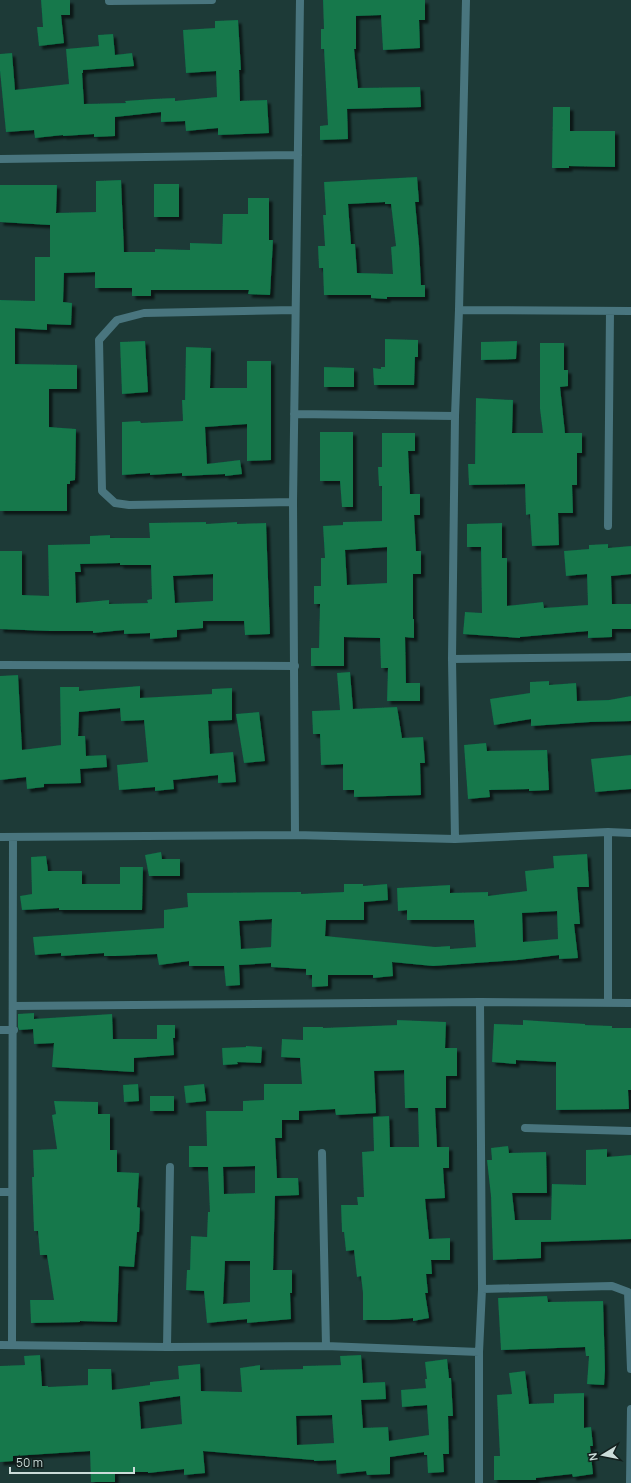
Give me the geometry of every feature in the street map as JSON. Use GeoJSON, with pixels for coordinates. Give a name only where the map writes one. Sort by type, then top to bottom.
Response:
{"type":"FeatureCollection","features":[{"type":"Feature","properties":{"kind":"street"},"geometry":{"type":"LineString","coordinates":[[110,1],[212,0]]}},
{"type":"Feature","properties":{"kind":"street"},"geometry":{"type":"LineString","coordinates":[[295,835],[293,502],[300,0]]}},
{"type":"Feature","properties":{"kind":"street"},"geometry":{"type":"LineString","coordinates":[[455,839],[452,659],[455,416],[460,310],[466,0]]}},
{"type":"Feature","properties":{"kind":"street"},"geometry":{"type":"LineString","coordinates":[[0,159],[298,155]]}},
{"type":"Feature","properties":{"kind":"street"},"geometry":{"type":"LineString","coordinates":[[293,502],[129,506],[115,503],[102,492],[99,340],[117,320],[144,313],[295,310]]}},
{"type":"Feature","properties":{"kind":"street"},"geometry":{"type":"LineString","coordinates":[[460,310],[631,311]]}},
{"type":"Feature","properties":{"kind":"street"},"geometry":{"type":"LineString","coordinates":[[608,526],[610,311]]}},
{"type":"Feature","properties":{"kind":"street"},"geometry":{"type":"LineString","coordinates":[[294,414],[455,416]]}},
{"type":"Feature","properties":{"kind":"street"},"geometry":{"type":"LineString","coordinates":[[452,659],[631,657]]}},
{"type":"Feature","properties":{"kind":"street"},"geometry":{"type":"LineString","coordinates":[[0,665],[295,666]]}},
{"type":"Feature","properties":{"kind":"street"},"geometry":{"type":"LineString","coordinates":[[608,832],[608,1003]]}},
{"type":"Feature","properties":{"kind":"street"},"geometry":{"type":"LineString","coordinates":[[0,837],[295,835],[455,839],[608,832],[631,833]]}},
{"type":"Feature","properties":{"kind":"street"},"geometry":{"type":"LineString","coordinates":[[12,1345],[14,1030],[13,837]]}},
{"type":"Feature","properties":{"kind":"street"},"geometry":{"type":"LineString","coordinates":[[479,1483],[482,1289],[480,1002]]}},
{"type":"Feature","properties":{"kind":"street"},"geometry":{"type":"LineString","coordinates":[[13,1006],[480,1002],[631,1003]]}},
{"type":"Feature","properties":{"kind":"street"},"geometry":{"type":"LineString","coordinates":[[0,1030],[14,1030]]}},
{"type":"Feature","properties":{"kind":"street"},"geometry":{"type":"LineString","coordinates":[[525,1128],[631,1131]]}},
{"type":"Feature","properties":{"kind":"street"},"geometry":{"type":"LineString","coordinates":[[322,1152],[326,1346]]}},
{"type":"Feature","properties":{"kind":"street"},"geometry":{"type":"LineString","coordinates":[[167,1347],[170,1167]]}},
{"type":"Feature","properties":{"kind":"street"},"geometry":{"type":"LineString","coordinates":[[0,1192],[12,1192]]}},
{"type":"Feature","properties":{"kind":"street"},"geometry":{"type":"LineString","coordinates":[[482,1289],[612,1286],[628,1292],[631,1369]]}},
{"type":"Feature","properties":{"kind":"street"},"geometry":{"type":"LineString","coordinates":[[0,1345],[167,1347],[326,1346],[480,1352]]}},
{"type":"Feature","properties":{"kind":"street"},"geometry":{"type":"LineString","coordinates":[[630,1483],[631,1409]]}},
{"type":"Feature","properties":{"kind":"building"},"geometry":{"type":"Polygon","coordinates":[[[41,0],[70,0],[70,15],[61,15],[64,43],[39,46],[37,27],[43,27],[41,0]]]}},
{"type":"Feature","properties":{"kind":"building"},"geometry":{"type":"Polygon","coordinates":[[[323,0],[425,0],[425,20],[419,20],[420,48],[383,50],[381,15],[356,16],[356,49],[354,49],[358,88],[420,87],[421,107],[347,109],[348,139],[320,140],[320,126],[328,125],[324,49],[321,49],[321,29],[324,29],[323,0]]]}},
{"type":"Feature","properties":{"kind":"building"},"geometry":{"type":"Polygon","coordinates":[[[238,20],[241,70],[239,70],[240,101],[267,100],[269,133],[218,135],[218,128],[186,131],[185,121],[161,122],[161,112],[115,117],[115,136],[94,137],[94,134],[35,138],[34,130],[6,132],[0,71],[0,54],[12,53],[15,90],[69,84],[66,49],[99,46],[98,35],[113,34],[115,55],[132,53],[134,66],[83,70],[84,104],[126,103],[125,101],[175,98],[175,101],[217,97],[216,71],[186,73],[183,30],[215,28],[215,21],[238,20]]]}},
{"type":"Feature","properties":{"kind":"building"},"geometry":{"type":"Polygon","coordinates":[[[553,107],[570,107],[570,131],[615,131],[615,167],[569,166],[569,168],[552,168],[553,107]]]}},
{"type":"Feature","properties":{"kind":"building"},"geometry":{"type":"Polygon","coordinates":[[[417,177],[419,202],[415,202],[421,285],[425,285],[425,297],[387,297],[387,299],[371,298],[371,295],[324,295],[323,268],[319,268],[318,246],[325,246],[323,215],[326,215],[324,182],[417,177]],[[385,202],[348,204],[351,244],[355,244],[357,273],[393,274],[391,247],[396,246],[391,204],[385,204],[385,202]]]}},
{"type":"Feature","properties":{"kind":"building"},"geometry":{"type":"Polygon","coordinates":[[[121,180],[124,252],[155,252],[155,249],[190,250],[190,243],[222,244],[223,214],[248,214],[248,198],[269,198],[269,240],[273,240],[270,295],[248,294],[249,290],[151,290],[151,296],[132,296],[132,288],[95,288],[95,272],[64,273],[63,302],[72,303],[71,325],[47,324],[47,330],[15,328],[15,364],[77,365],[77,389],[49,389],[49,427],[76,429],[75,480],[70,481],[70,484],[67,484],[67,511],[0,511],[0,300],[35,301],[35,257],[50,257],[50,225],[0,222],[0,185],[57,185],[56,213],[96,212],[96,181],[121,180]]]}},
{"type":"Feature","properties":{"kind":"building"},"geometry":{"type":"Polygon","coordinates":[[[154,184],[179,184],[179,217],[154,217],[154,184]]]}},
{"type":"Feature","properties":{"kind":"building"},"geometry":{"type":"Polygon","coordinates":[[[385,339],[418,340],[418,357],[415,357],[414,385],[374,385],[373,368],[381,369],[381,367],[385,367],[385,339]]]}},
{"type":"Feature","properties":{"kind":"building"},"geometry":{"type":"Polygon","coordinates":[[[145,341],[148,392],[122,394],[120,342],[145,341]]]}},
{"type":"Feature","properties":{"kind":"building"},"geometry":{"type":"Polygon","coordinates":[[[517,341],[516,359],[481,360],[481,342],[517,341]]]}},
{"type":"Feature","properties":{"kind":"building"},"geometry":{"type":"Polygon","coordinates":[[[540,343],[564,343],[564,370],[568,370],[568,386],[560,387],[565,433],[582,433],[582,453],[577,453],[577,485],[572,485],[573,513],[558,513],[559,545],[532,546],[530,514],[526,515],[525,484],[469,485],[468,464],[475,464],[476,398],[513,400],[512,433],[543,433],[540,409],[540,343]]]}},
{"type":"Feature","properties":{"kind":"building"},"geometry":{"type":"Polygon","coordinates":[[[186,347],[211,348],[210,388],[247,388],[247,361],[271,361],[271,460],[247,461],[247,424],[205,427],[207,464],[240,460],[242,474],[225,476],[225,474],[182,476],[182,473],[122,475],[122,422],[140,421],[141,423],[183,421],[182,400],[185,400],[186,347]]]}},
{"type":"Feature","properties":{"kind":"building"},"geometry":{"type":"Polygon","coordinates":[[[324,367],[354,368],[354,387],[324,387],[324,367]]]}},
{"type":"Feature","properties":{"kind":"building"},"geometry":{"type":"Polygon","coordinates":[[[320,432],[353,432],[353,507],[342,507],[340,481],[320,481],[320,432]]]}},
{"type":"Feature","properties":{"kind":"building"},"geometry":{"type":"Polygon","coordinates":[[[382,433],[415,433],[415,451],[408,451],[410,494],[420,494],[420,515],[414,515],[416,551],[421,551],[421,574],[413,574],[414,638],[405,637],[406,683],[420,683],[420,701],[387,701],[388,668],[381,668],[380,638],[344,637],[344,666],[311,666],[311,648],[319,648],[320,604],[314,604],[314,586],[321,586],[321,558],[325,558],[323,526],[343,525],[343,522],[382,521],[382,486],[379,486],[378,467],[382,467],[382,433]],[[387,547],[345,550],[347,585],[387,583],[387,547]]]}},
{"type":"Feature","properties":{"kind":"building"},"geometry":{"type":"Polygon","coordinates":[[[149,523],[266,523],[270,634],[245,635],[244,621],[203,621],[203,628],[177,630],[177,637],[150,639],[150,633],[124,634],[124,630],[93,633],[93,631],[0,629],[0,551],[22,551],[22,595],[49,596],[48,545],[90,544],[90,536],[110,535],[110,538],[150,538],[149,523]],[[120,563],[80,564],[81,572],[75,572],[76,603],[109,600],[109,604],[148,603],[147,600],[152,599],[151,565],[120,565],[120,563]],[[213,574],[173,576],[175,603],[213,601],[213,574]]]}},
{"type":"Feature","properties":{"kind":"building"},"geometry":{"type":"Polygon","coordinates":[[[502,523],[502,558],[507,558],[507,606],[543,602],[544,608],[588,605],[587,574],[566,576],[564,551],[589,549],[589,545],[608,544],[608,548],[631,546],[631,574],[611,576],[612,604],[631,604],[631,629],[612,629],[612,637],[588,638],[588,631],[520,638],[463,634],[465,612],[482,613],[481,547],[467,547],[467,524],[502,523]]]}},
{"type":"Feature","properties":{"kind":"building"},"geometry":{"type":"Polygon","coordinates":[[[350,672],[353,709],[397,707],[402,738],[423,737],[425,763],[420,763],[421,795],[354,797],[354,790],[343,790],[343,764],[321,765],[320,734],[313,734],[312,711],[340,710],[337,673],[350,672]]]}},
{"type":"Feature","properties":{"kind":"building"},"geometry":{"type":"Polygon","coordinates":[[[18,675],[22,750],[61,745],[60,687],[79,687],[79,691],[140,686],[140,698],[212,694],[212,689],[232,688],[232,720],[208,721],[210,754],[233,752],[236,782],[218,783],[218,775],[173,780],[174,789],[155,791],[155,787],[119,790],[117,765],[148,762],[144,720],[121,721],[120,708],[79,712],[78,736],[85,736],[86,756],[106,755],[107,767],[80,769],[81,783],[44,784],[44,787],[27,789],[26,777],[0,780],[0,676],[18,675]]]}},
{"type":"Feature","properties":{"kind":"building"},"geometry":{"type":"Polygon","coordinates":[[[549,681],[549,685],[576,683],[577,701],[609,700],[631,696],[631,721],[531,726],[531,719],[494,725],[490,699],[530,693],[530,682],[549,681]]]}},
{"type":"Feature","properties":{"kind":"building"},"geometry":{"type":"Polygon","coordinates":[[[259,712],[265,761],[244,763],[236,714],[259,712]]]}},
{"type":"Feature","properties":{"kind":"building"},"geometry":{"type":"Polygon","coordinates":[[[486,743],[487,751],[547,750],[549,790],[489,790],[490,797],[468,799],[464,745],[486,743]]]}},
{"type":"Feature","properties":{"kind":"building"},"geometry":{"type":"Polygon","coordinates":[[[631,755],[631,789],[595,792],[591,759],[631,755]]]}},
{"type":"Feature","properties":{"kind":"building"},"geometry":{"type":"Polygon","coordinates":[[[161,852],[162,859],[180,859],[180,876],[149,876],[145,855],[161,852]]]}},
{"type":"Feature","properties":{"kind":"building"},"geometry":{"type":"Polygon","coordinates":[[[587,854],[589,887],[577,887],[580,924],[574,924],[578,958],[559,959],[559,955],[518,960],[433,966],[392,962],[393,976],[373,978],[373,975],[328,975],[328,986],[312,987],[312,975],[306,975],[306,969],[271,967],[271,963],[239,965],[240,985],[226,986],[224,966],[189,966],[189,961],[159,965],[157,954],[104,956],[104,953],[61,956],[61,953],[35,955],[33,937],[164,928],[164,910],[188,907],[187,893],[301,892],[301,894],[344,892],[344,884],[363,884],[363,886],[387,884],[388,900],[364,902],[364,920],[326,920],[325,936],[435,947],[450,946],[450,949],[476,947],[474,920],[407,920],[407,910],[398,911],[397,888],[450,885],[450,893],[488,892],[488,896],[527,891],[525,871],[554,868],[553,856],[587,854]],[[557,911],[522,913],[523,942],[558,939],[557,911]],[[272,919],[239,921],[241,949],[271,947],[272,919]]]}},
{"type":"Feature","properties":{"kind":"building"},"geometry":{"type":"Polygon","coordinates":[[[46,856],[48,871],[82,871],[82,884],[120,884],[120,867],[143,867],[142,910],[59,910],[59,908],[22,910],[20,896],[32,894],[31,857],[46,856]]]}},
{"type":"Feature","properties":{"kind":"building"},"geometry":{"type":"Polygon","coordinates":[[[34,1013],[34,1019],[112,1014],[113,1039],[157,1039],[157,1025],[175,1025],[175,1038],[173,1038],[174,1055],[134,1058],[134,1072],[52,1067],[54,1043],[34,1044],[33,1029],[19,1030],[18,1027],[18,1014],[34,1013]]]}},
{"type":"Feature","properties":{"kind":"building"},"geometry":{"type":"Polygon","coordinates":[[[397,1020],[446,1022],[445,1048],[457,1048],[457,1076],[446,1076],[446,1108],[435,1108],[437,1147],[449,1147],[449,1168],[443,1168],[445,1198],[425,1199],[429,1239],[450,1238],[450,1260],[431,1260],[432,1274],[426,1274],[428,1293],[425,1293],[429,1318],[413,1321],[413,1318],[363,1320],[363,1293],[361,1276],[357,1277],[354,1250],[346,1251],[344,1232],[342,1232],[341,1205],[358,1205],[357,1197],[364,1197],[362,1152],[374,1151],[373,1117],[389,1116],[390,1147],[419,1147],[418,1108],[405,1108],[404,1070],[374,1071],[376,1113],[336,1115],[335,1109],[299,1111],[299,1120],[282,1120],[282,1138],[275,1138],[277,1178],[298,1178],[299,1195],[275,1196],[273,1270],[292,1270],[292,1293],[290,1293],[291,1319],[247,1323],[247,1319],[207,1323],[204,1291],[186,1290],[187,1270],[190,1270],[191,1236],[207,1237],[208,1212],[210,1212],[208,1167],[189,1167],[189,1146],[207,1146],[206,1111],[243,1111],[243,1101],[264,1100],[264,1084],[302,1084],[300,1058],[281,1057],[282,1039],[303,1040],[303,1027],[323,1028],[397,1025],[397,1020]],[[255,1166],[223,1167],[224,1194],[255,1193],[255,1166]],[[225,1261],[223,1304],[250,1302],[250,1261],[225,1261]]]}},
{"type":"Feature","properties":{"kind":"building"},"geometry":{"type":"Polygon","coordinates":[[[523,1020],[612,1026],[612,1028],[631,1028],[631,1090],[628,1090],[629,1109],[556,1110],[556,1062],[516,1060],[516,1064],[492,1062],[494,1024],[523,1025],[523,1020]]]}},
{"type":"Feature","properties":{"kind":"building"},"geometry":{"type":"Polygon","coordinates":[[[246,1046],[262,1047],[261,1063],[237,1062],[238,1064],[223,1065],[222,1048],[246,1046]]]}},
{"type":"Feature","properties":{"kind":"building"},"geometry":{"type":"Polygon","coordinates":[[[138,1084],[139,1101],[124,1102],[123,1085],[138,1084]]]}},
{"type":"Feature","properties":{"kind":"building"},"geometry":{"type":"Polygon","coordinates":[[[204,1084],[206,1101],[186,1103],[184,1086],[204,1084]]]}},
{"type":"Feature","properties":{"kind":"building"},"geometry":{"type":"Polygon","coordinates":[[[150,1096],[174,1096],[174,1111],[150,1111],[150,1096]]]}},
{"type":"Feature","properties":{"kind":"building"},"geometry":{"type":"Polygon","coordinates":[[[54,1101],[98,1102],[98,1114],[110,1114],[110,1150],[117,1150],[117,1172],[139,1173],[137,1207],[140,1208],[139,1232],[137,1232],[134,1267],[119,1266],[117,1322],[80,1321],[31,1323],[30,1300],[54,1300],[47,1255],[40,1255],[38,1231],[34,1231],[32,1177],[34,1177],[33,1150],[57,1149],[52,1115],[56,1114],[54,1101]]]}},
{"type":"Feature","properties":{"kind":"building"},"geometry":{"type":"Polygon","coordinates":[[[508,1146],[509,1153],[546,1152],[547,1193],[512,1193],[515,1220],[551,1220],[552,1184],[586,1185],[586,1150],[607,1149],[607,1157],[631,1155],[631,1239],[541,1242],[541,1258],[493,1260],[491,1196],[487,1160],[492,1160],[491,1148],[508,1146]]]}},
{"type":"Feature","properties":{"kind":"building"},"geometry":{"type":"Polygon","coordinates":[[[547,1296],[548,1302],[603,1301],[604,1385],[587,1384],[589,1356],[586,1356],[585,1347],[501,1350],[498,1298],[547,1296]]]}},
{"type":"Feature","properties":{"kind":"building"},"geometry":{"type":"Polygon","coordinates":[[[40,1355],[42,1386],[48,1387],[88,1385],[88,1369],[111,1369],[112,1390],[150,1385],[150,1382],[179,1379],[178,1366],[200,1364],[201,1391],[242,1392],[240,1368],[260,1365],[260,1370],[303,1369],[303,1366],[341,1365],[340,1356],[361,1355],[363,1383],[385,1382],[386,1399],[361,1400],[363,1428],[388,1427],[389,1441],[429,1435],[427,1405],[402,1407],[401,1390],[426,1388],[425,1379],[427,1379],[425,1362],[447,1359],[449,1378],[451,1378],[453,1416],[448,1416],[449,1454],[443,1454],[444,1472],[428,1473],[427,1455],[424,1455],[424,1452],[390,1457],[390,1474],[367,1475],[366,1471],[337,1474],[336,1460],[314,1461],[203,1451],[205,1473],[184,1475],[184,1469],[148,1473],[115,1472],[115,1482],[91,1482],[90,1451],[13,1456],[13,1461],[0,1462],[0,1366],[25,1365],[24,1356],[40,1355]],[[180,1396],[139,1402],[141,1429],[182,1424],[180,1396]],[[332,1415],[296,1416],[297,1445],[334,1443],[332,1415]]]}},
{"type":"Feature","properties":{"kind":"building"},"geometry":{"type":"Polygon","coordinates":[[[525,1371],[529,1404],[554,1403],[554,1394],[584,1393],[584,1428],[591,1427],[593,1446],[590,1446],[593,1474],[573,1477],[572,1474],[536,1478],[536,1480],[494,1480],[494,1456],[500,1456],[497,1395],[512,1394],[509,1373],[525,1371]]]}}]}
